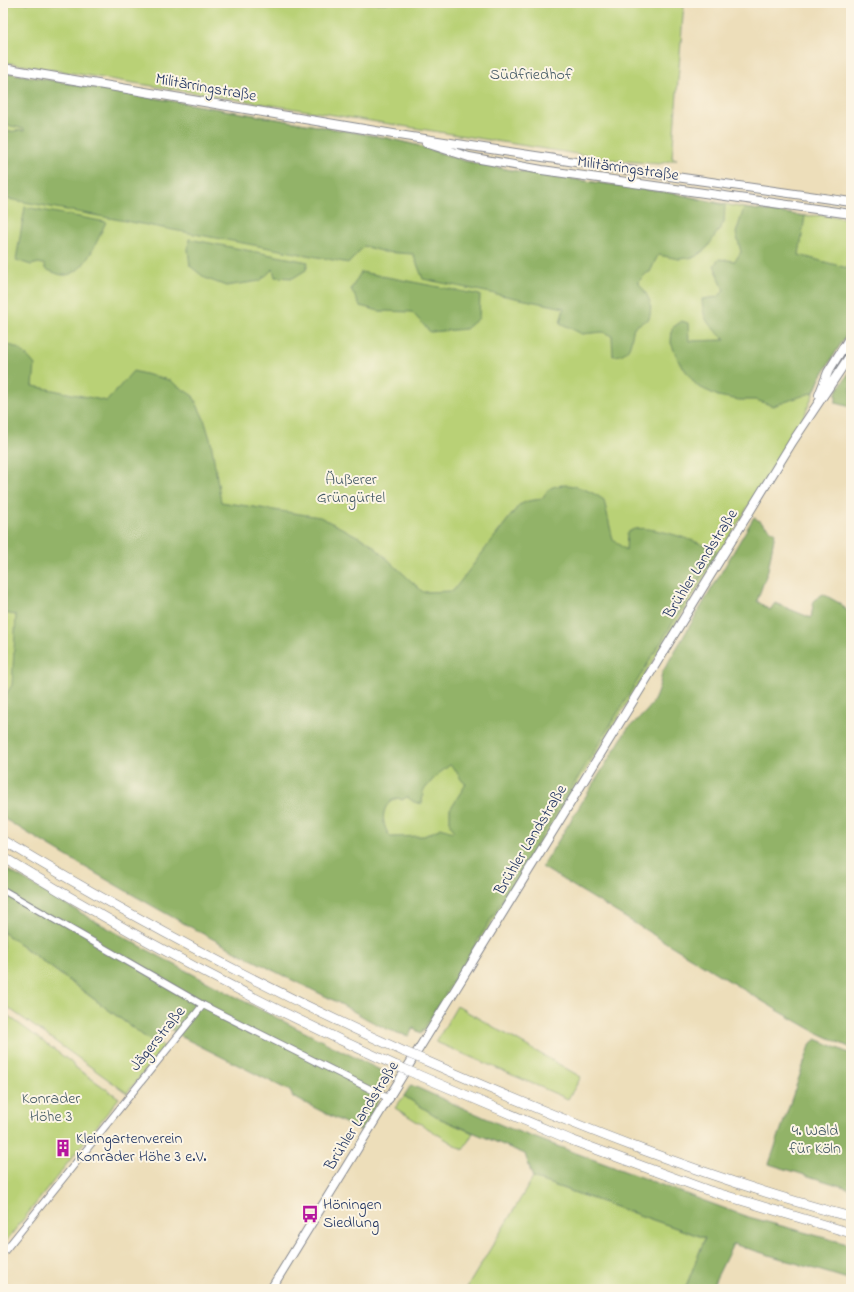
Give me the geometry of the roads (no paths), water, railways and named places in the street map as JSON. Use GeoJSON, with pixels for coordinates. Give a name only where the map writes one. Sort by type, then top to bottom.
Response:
{"type":"FeatureCollection","features":[{"type":"Feature","properties":{"kind":"highway"},"geometry":{"type":"LineString","coordinates":[[3,840],[193,948],[310,1008],[406,1052],[517,1101],[628,1145],[748,1187],[851,1217]]}},
{"type":"Feature","properties":{"kind":"highway"},"geometry":{"type":"LineString","coordinates":[[3,857],[70,898],[229,986],[397,1066],[571,1140],[699,1187],[797,1218],[851,1233]]}},
{"type":"Feature","properties":{"kind":"main road","name":"Militärringstraße"},"geometry":{"type":"LineString","coordinates":[[3,68],[404,136],[626,170],[851,202]]}},
{"type":"Feature","properties":{"kind":"main road","name":"Militärringstraße"},"geometry":{"type":"LineString","coordinates":[[404,136],[469,158],[696,194],[851,214]]}},
{"type":"Feature","properties":{"kind":"main road","name":"Brühler Landstraße"},"geometry":{"type":"LineString","coordinates":[[815,405],[828,372],[851,335]]}},
{"type":"Feature","properties":{"kind":"main road","name":"Brühler Landstraße"},"geometry":{"type":"LineString","coordinates":[[272,1289],[815,405],[838,375],[851,354]]}},
{"type":"Feature","properties":{"kind":"street"},"geometry":{"type":"LineString","coordinates":[[3,890],[203,1004]]}},
{"type":"Feature","properties":{"kind":"street","name":"Jägerstraße"},"geometry":{"type":"LineString","coordinates":[[3,1252],[203,1004],[390,1099]]}},
{"type":"Feature","properties":{"kind":"place","name":"Kleingartenverein Konrader Höhe 3 e.V."},"geometry":{"type":"Point","coordinates":[63,1148]}},
{"type":"Feature","properties":{"kind":"place","name":"Höningen Siedlung"},"geometry":{"type":"Point","coordinates":[310,1214]}},
{"type":"Feature","properties":{"kind":"park label","name":"Südfriedhof"},"geometry":{"type":"Point","coordinates":[531,75]}},
{"type":"Feature","properties":{"kind":"park label","name":"Äußerer Grüngürtel"},"geometry":{"type":"Point","coordinates":[351,489]}},
{"type":"Feature","properties":{"kind":"park label","name":"Konrader Höhe 3"},"geometry":{"type":"Point","coordinates":[51,1108]}},
{"type":"Feature","properties":{"kind":"park label","name":"4. Wald für Köln"},"geometry":{"type":"Point","coordinates":[815,1140]}}]}
